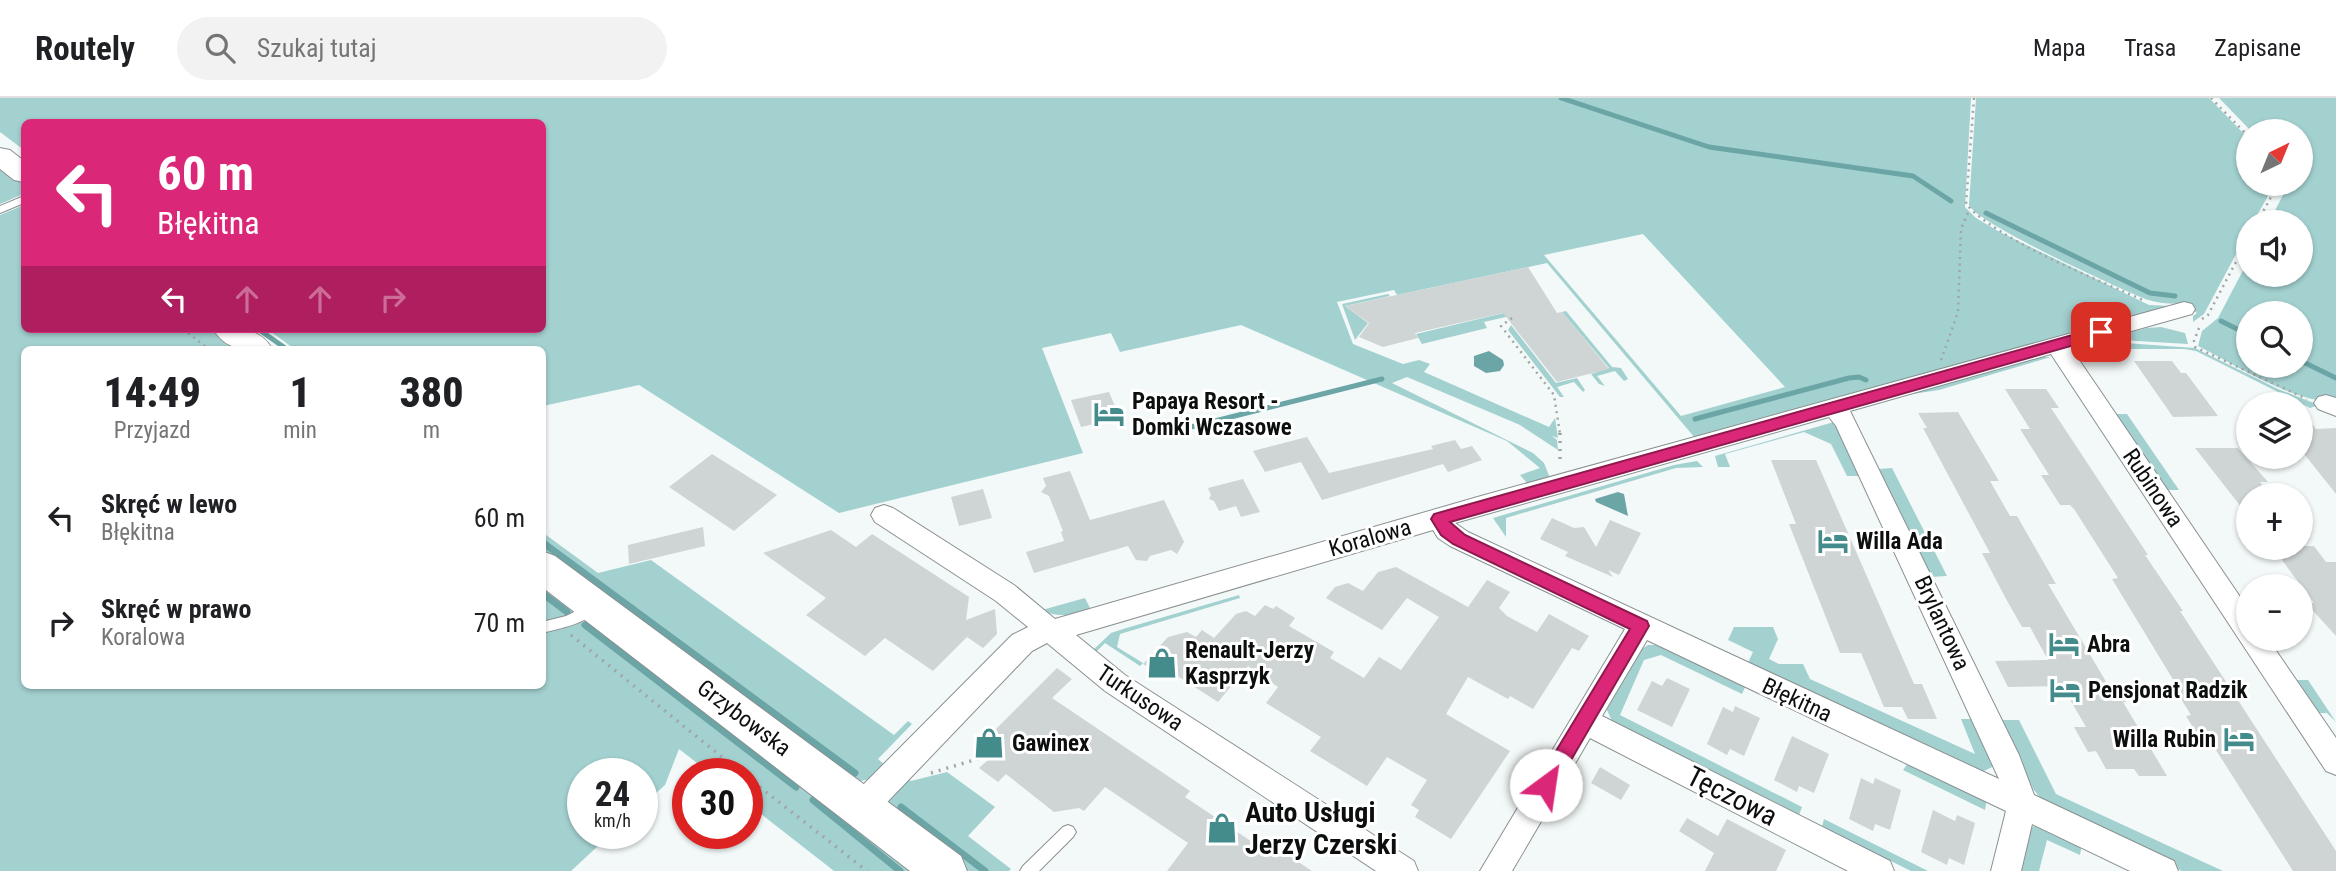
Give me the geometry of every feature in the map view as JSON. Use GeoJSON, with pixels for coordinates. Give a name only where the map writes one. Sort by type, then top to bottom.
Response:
{"type":"FeatureCollection","features":[{"type":"Feature","properties":{"kind":"street"},"geometry":{"type":"LineString","coordinates":[[0,156],[21,172]]}},
{"type":"Feature","properties":{"kind":"street","name":"Koralowa"},"geometry":{"type":"LineString","coordinates":[[861,808],[1023,643],[1052,631],[2176,312]]}},
{"type":"Feature","properties":{"kind":"street"},"geometry":{"type":"LineString","coordinates":[[234,333],[252,346]]}},
{"type":"Feature","properties":{"kind":"street","name":"Rubinowa"},"geometry":{"type":"LineString","coordinates":[[2056,344],[2236,613]]}},
{"type":"Feature","properties":{"kind":"street","name":"Brylantowa"},"geometry":{"type":"LineString","coordinates":[[1834,407],[1846,422],[2009,764],[2022,806]]}},
{"type":"Feature","properties":{"kind":"street","name":"Turkusowa"},"geometry":{"type":"LineString","coordinates":[[884,515],[1005,593],[1115,683],[1403,871]]}},
{"type":"Feature","properties":{"kind":"street","name":"Błękitna"},"geometry":{"type":"LineString","coordinates":[[1439,519],[1447,531],[1459,539],[2162,871]]}},
{"type":"Feature","properties":{"kind":"street","name":"Grzybowska"},"geometry":{"type":"LineString","coordinates":[[546,569],[945,871]]}},
{"type":"Feature","properties":{"kind":"street"},"geometry":{"type":"LineString","coordinates":[[1495,871],[1641,626]]}},
{"type":"Feature","properties":{"kind":"street"},"geometry":{"type":"LineString","coordinates":[[2261,651],[2336,762]]}},
{"type":"Feature","properties":{"kind":"street","name":"Tęczowa"},"geometry":{"type":"LineString","coordinates":[[1584,721],[1835,861],[1879,871]]}},
{"type":"Feature","properties":{"kind":"street"},"geometry":{"type":"LineString","coordinates":[[2006,871],[2022,806]]}},
{"type":"Feature","properties":{"kind":"lane"},"geometry":{"type":"LineString","coordinates":[[0,210],[21,200]]}},
{"type":"Feature","properties":{"kind":"lane"},"geometry":{"type":"LineString","coordinates":[[546,627],[570,621],[595,606]]}},
{"type":"Feature","properties":{"kind":"lane"},"geometry":{"type":"LineString","coordinates":[[1028,871],[1068,832]]}},
{"type":"Feature","properties":{"kind":"path"},"geometry":{"type":"LineString","coordinates":[[1974,98],[1966,204],[1969,210],[1999,230],[2148,303],[2167,303],[2195,324],[2208,315],[2236,262]]}},
{"type":"Feature","properties":{"kind":"path"},"geometry":{"type":"LineString","coordinates":[[2211,98],[2236,124]]}},
{"type":"Feature","properties":{"kind":"path"},"geometry":{"type":"LineString","coordinates":[[1936,379],[1958,312],[1961,229],[1969,210]]}},
{"type":"Feature","properties":{"kind":"path"},"geometry":{"type":"LineString","coordinates":[[1512,318],[1501,326],[1554,395],[1560,463]]}},
{"type":"Feature","properties":{"kind":"path"},"geometry":{"type":"LineString","coordinates":[[2199,328],[2195,346],[2279,388],[2331,405]]}},
{"type":"Feature","properties":{"kind":"path"},"geometry":{"type":"LineString","coordinates":[[188,333],[205,346]]}},
{"type":"Feature","properties":{"kind":"path"},"geometry":{"type":"LineString","coordinates":[[558,624],[723,758]]}},
{"type":"Feature","properties":{"kind":"path"},"geometry":{"type":"LineString","coordinates":[[920,775],[944,771],[984,757]]}},
{"type":"Feature","properties":{"kind":"path"},"geometry":{"type":"LineString","coordinates":[[763,790],[867,871]]}},
{"type":"Feature","properties":{"kind":"shaded area"},"geometry":{"type":"Polygon","coordinates":[[[0,98],[1971,98],[1965,207],[1976,218],[1998,231],[2149,305],[2171,306],[1695,438],[1547,263],[1397,295],[1394,290],[1337,302],[1353,344],[1403,364],[1419,360],[1430,364],[1424,372],[1549,427],[1555,418],[1558,438],[1552,436],[1557,440],[1558,450],[1520,425],[1407,377],[1392,383],[1533,453],[1544,463],[1550,478],[1528,484],[1520,475],[1540,468],[1507,441],[1241,325],[1120,352],[1111,333],[1042,348],[1083,453],[839,513],[639,385],[546,405],[546,346],[290,346],[273,333],[546,333],[546,119],[21,119],[21,148],[0,132],[0,98]],[[1643,234],[1544,255],[1681,416],[1785,387],[1643,234]]]}},
{"type":"Feature","properties":{"kind":"shaded area"},"geometry":{"type":"Polygon","coordinates":[[[1976,98],[2209,98],[2236,126],[2236,196],[2267,196],[2260,210],[2236,210],[2236,254],[2204,314],[2193,322],[2193,316],[2197,313],[2180,303],[2147,299],[2079,269],[1996,226],[1977,214],[1969,205],[1976,98]]]}},
{"type":"Feature","properties":{"kind":"shaded area"},"geometry":{"type":"Polygon","coordinates":[[[2219,98],[2336,98],[2336,402],[2313,399],[2313,392],[2290,392],[2259,378],[2313,378],[2313,301],[2236,301],[2236,366],[2198,346],[2202,331],[2218,318],[2236,284],[2236,287],[2313,287],[2313,210],[2275,210],[2282,196],[2314,196],[2314,119],[2239,119],[2219,98]]]}},
{"type":"Feature","properties":{"kind":"shaded area"},"geometry":{"type":"Polygon","coordinates":[[[0,166],[21,182],[21,195],[0,204],[0,166]]]}},
{"type":"Feature","properties":{"kind":"shaded area"},"geometry":{"type":"Polygon","coordinates":[[[21,206],[21,333],[219,333],[237,346],[21,346],[21,689],[546,689],[546,632],[582,622],[597,621],[924,871],[834,871],[763,816],[763,758],[691,758],[679,749],[676,758],[672,758],[672,767],[665,785],[658,791],[658,758],[567,758],[567,849],[595,849],[571,871],[0,871],[0,215],[21,206]]]}},
{"type":"Feature","properties":{"kind":"shaded area"},"geometry":{"type":"Polygon","coordinates":[[[1388,294],[1390,296],[1345,306],[1368,323],[1355,340],[1342,304],[1388,294]]]}},
{"type":"Feature","properties":{"kind":"shaded area"},"geometry":{"type":"Polygon","coordinates":[[[1566,311],[1612,367],[1621,368],[1628,379],[1624,381],[1615,371],[1597,376],[1605,386],[1599,384],[1591,374],[1609,368],[1562,312],[1566,311]]]}},
{"type":"Feature","properties":{"kind":"shaded area"},"geometry":{"type":"Polygon","coordinates":[[[1508,312],[1510,316],[1484,322],[1487,328],[1422,344],[1416,334],[1508,312]]]}},
{"type":"Feature","properties":{"kind":"shaded area"},"geometry":{"type":"Polygon","coordinates":[[[1511,325],[1556,383],[1577,378],[1585,390],[1583,392],[1574,382],[1557,387],[1564,397],[1560,397],[1508,330],[1511,325]]]}},
{"type":"Feature","properties":{"kind":"shaded area"},"geometry":{"type":"Polygon","coordinates":[[[2161,327],[2185,333],[2188,344],[2104,339],[2147,328],[2161,327]]]}},
{"type":"Feature","properties":{"kind":"shaded area"},"geometry":{"type":"Polygon","coordinates":[[[2111,342],[2195,348],[2236,368],[2236,371],[2196,351],[2184,349],[2095,349],[2091,359],[2074,359],[2072,356],[2084,348],[2111,342]]]}},
{"type":"Feature","properties":{"kind":"shaded area"},"geometry":{"type":"Polygon","coordinates":[[[1489,351],[1503,360],[1504,365],[1500,371],[1486,373],[1474,366],[1474,356],[1489,351]]]}},
{"type":"Feature","properties":{"kind":"shaded area"},"geometry":{"type":"Polygon","coordinates":[[[2041,357],[2051,357],[1939,390],[1906,395],[2041,357]]]}},
{"type":"Feature","properties":{"kind":"shaded area"},"geometry":{"type":"Polygon","coordinates":[[[2250,378],[2286,392],[2278,392],[2250,378]]]}},
{"type":"Feature","properties":{"kind":"shaded area"},"geometry":{"type":"Polygon","coordinates":[[[2111,414],[2127,414],[2179,490],[2162,490],[2111,414]]]}},
{"type":"Feature","properties":{"kind":"shaded area"},"geometry":{"type":"Polygon","coordinates":[[[1834,422],[1862,476],[1847,476],[1831,444],[1804,432],[1725,454],[1730,467],[1718,467],[1715,456],[1834,422]]]}},
{"type":"Feature","properties":{"kind":"shaded area"},"geometry":{"type":"Polygon","coordinates":[[[1697,461],[1703,467],[1676,468],[1506,518],[1506,537],[1493,518],[1674,465],[1697,461]]]}},
{"type":"Feature","properties":{"kind":"shaded area"},"geometry":{"type":"Polygon","coordinates":[[[1892,468],[1947,576],[1930,577],[1878,469],[1892,468]]]}},
{"type":"Feature","properties":{"kind":"shaded area"},"geometry":{"type":"Polygon","coordinates":[[[1618,492],[1624,494],[1628,516],[1596,502],[1595,499],[1618,492]]]}},
{"type":"Feature","properties":{"kind":"shaded area"},"geometry":{"type":"Polygon","coordinates":[[[546,535],[598,573],[651,560],[894,735],[908,721],[912,724],[878,759],[886,766],[870,779],[856,782],[546,554],[546,535]]]}},
{"type":"Feature","properties":{"kind":"shaded area"},"geometry":{"type":"Polygon","coordinates":[[[546,583],[575,611],[564,619],[546,624],[546,583]]]}},
{"type":"Feature","properties":{"kind":"shaded area"},"geometry":{"type":"Polygon","coordinates":[[[1239,595],[1240,598],[1120,634],[1117,647],[1143,663],[1140,666],[1105,643],[1094,654],[1091,652],[1111,633],[1239,595]]]}},
{"type":"Feature","properties":{"kind":"shaded area"},"geometry":{"type":"Polygon","coordinates":[[[1085,598],[1091,610],[1060,615],[1042,610],[1085,598]]]}},
{"type":"Feature","properties":{"kind":"shaded area"},"geometry":{"type":"Polygon","coordinates":[[[1734,627],[1773,627],[1778,639],[1769,659],[1779,664],[1803,664],[1810,679],[1975,754],[1961,719],[1974,719],[1994,766],[1980,773],[1746,667],[1753,652],[1728,640],[1734,627]]]}},
{"type":"Feature","properties":{"kind":"shaded area"},"geometry":{"type":"Polygon","coordinates":[[[1648,645],[1658,645],[1746,685],[1742,694],[1661,655],[1644,660],[1620,715],[1802,807],[1799,815],[1613,723],[1606,708],[1639,651],[1648,645]]]}},
{"type":"Feature","properties":{"kind":"shaded area"},"geometry":{"type":"Polygon","coordinates":[[[2291,680],[2308,680],[2336,722],[2327,713],[2313,713],[2291,680]]]}},
{"type":"Feature","properties":{"kind":"shaded area"},"geometry":{"type":"Polygon","coordinates":[[[2000,720],[2019,720],[2056,794],[2223,871],[2182,871],[2062,815],[2043,801],[2033,789],[2000,720]]]}},
{"type":"Feature","properties":{"kind":"shaded area"},"geometry":{"type":"Polygon","coordinates":[[[1909,762],[1987,799],[1985,810],[1903,770],[1909,762]]]}},
{"type":"Feature","properties":{"kind":"shaded area"},"geometry":{"type":"Polygon","coordinates":[[[947,772],[995,807],[968,836],[1011,869],[1009,871],[967,871],[897,819],[888,803],[889,797],[905,777],[911,781],[947,772]]]}},
{"type":"Feature","properties":{"kind":"shaded area"},"geometry":{"type":"Polygon","coordinates":[[[1824,819],[1928,871],[1911,871],[1822,827],[1824,819]]]}},
{"type":"Feature","properties":{"kind":"shaded area"},"geometry":{"type":"Polygon","coordinates":[[[2038,825],[2082,844],[2080,855],[2047,840],[2039,871],[2017,871],[2029,828],[2038,825]]]}},
{"type":"Feature","properties":{"kind":"building"},"geometry":{"type":"Polygon","coordinates":[[[1528,267],[1557,313],[1562,312],[1609,369],[1557,382],[1503,313],[1415,333],[1418,338],[1383,347],[1359,337],[1369,323],[1345,306],[1528,267]]]}},
{"type":"Feature","properties":{"kind":"building"},"geometry":{"type":"Polygon","coordinates":[[[2134,361],[2172,361],[2181,373],[2186,373],[2218,416],[2173,417],[2134,361]]]}},
{"type":"Feature","properties":{"kind":"building"},"geometry":{"type":"Polygon","coordinates":[[[2005,389],[2046,389],[2059,408],[2051,408],[2336,851],[2336,871],[2293,871],[2207,736],[2199,737],[2186,716],[2191,715],[2176,691],[2180,691],[2112,579],[2118,578],[2074,509],[2070,505],[2060,505],[2041,475],[2049,475],[2020,429],[2030,429],[2005,389]]]}},
{"type":"Feature","properties":{"kind":"building"},"geometry":{"type":"Polygon","coordinates":[[[1109,392],[1120,418],[1081,427],[1071,400],[1109,392]]]}},
{"type":"Feature","properties":{"kind":"building"},"geometry":{"type":"Polygon","coordinates":[[[1958,412],[1999,481],[1990,481],[2010,516],[2017,516],[2056,584],[2048,584],[2108,685],[2117,685],[2126,702],[2123,702],[2167,776],[2139,776],[2134,769],[2106,769],[2096,751],[2088,752],[2074,727],[2086,727],[2062,686],[2008,687],[1995,661],[2048,660],[2030,627],[2022,627],[2005,597],[1982,553],[1990,553],[1923,428],[1927,428],[1918,413],[1958,412]]]}},
{"type":"Feature","properties":{"kind":"building"},"geometry":{"type":"Polygon","coordinates":[[[2313,425],[2316,429],[2336,428],[2336,494],[2313,465],[2313,425]]]}},
{"type":"Feature","properties":{"kind":"building"},"geometry":{"type":"Polygon","coordinates":[[[1307,437],[1329,473],[1433,449],[1431,446],[1455,440],[1461,449],[1472,446],[1482,460],[1448,472],[1443,464],[1322,500],[1301,462],[1265,472],[1253,451],[1307,437]]]}},
{"type":"Feature","properties":{"kind":"building"},"geometry":{"type":"Polygon","coordinates":[[[2195,448],[2236,448],[2236,469],[2257,469],[2268,482],[2236,483],[2236,500],[2195,448]]]}},
{"type":"Feature","properties":{"kind":"building"},"geometry":{"type":"Polygon","coordinates":[[[712,454],[777,495],[734,531],[669,487],[712,454]]]}},
{"type":"Feature","properties":{"kind":"building"},"geometry":{"type":"Polygon","coordinates":[[[1771,460],[1816,460],[1914,684],[1922,684],[1937,719],[1908,719],[1902,707],[1884,707],[1861,653],[1840,653],[1789,524],[1796,524],[1771,460]]]}},
{"type":"Feature","properties":{"kind":"building"},"geometry":{"type":"Polygon","coordinates":[[[1070,471],[1090,520],[1164,500],[1184,542],[1177,554],[1171,550],[1150,556],[1147,561],[1136,560],[1128,546],[1034,573],[1026,552],[1064,541],[1063,531],[1049,496],[1041,492],[1046,486],[1043,478],[1070,471]]]}},
{"type":"Feature","properties":{"kind":"building"},"geometry":{"type":"Polygon","coordinates":[[[1243,479],[1260,512],[1241,517],[1236,506],[1219,511],[1214,501],[1209,499],[1211,495],[1208,488],[1243,479]]]}},
{"type":"Feature","properties":{"kind":"building"},"geometry":{"type":"Polygon","coordinates":[[[983,489],[992,518],[959,526],[951,497],[983,489]]]}},
{"type":"Feature","properties":{"kind":"building"},"geometry":{"type":"Polygon","coordinates":[[[1552,518],[1574,528],[1584,527],[1596,547],[1610,520],[1641,533],[1619,575],[1608,570],[1613,577],[1565,556],[1568,552],[1540,539],[1552,518]]]}},
{"type":"Feature","properties":{"kind":"building"},"geometry":{"type":"Polygon","coordinates":[[[703,527],[705,546],[629,564],[628,545],[703,527]]]}},
{"type":"Feature","properties":{"kind":"building"},"geometry":{"type":"Polygon","coordinates":[[[831,530],[856,547],[872,534],[969,597],[966,620],[995,609],[997,634],[983,648],[967,637],[933,671],[885,638],[865,656],[806,615],[826,598],[763,553],[831,530]]]}},
{"type":"Feature","properties":{"kind":"building"},"geometry":{"type":"Polygon","coordinates":[[[2313,546],[2326,562],[2336,562],[2336,636],[2313,611],[2313,574],[2292,574],[2282,560],[2313,560],[2313,546]]]}},
{"type":"Feature","properties":{"kind":"building"},"geometry":{"type":"Polygon","coordinates":[[[1396,567],[1468,607],[1487,580],[1510,592],[1499,608],[1507,616],[1537,632],[1549,614],[1589,636],[1579,651],[1572,648],[1533,709],[1468,677],[1446,714],[1510,751],[1451,839],[1415,817],[1419,810],[1411,805],[1427,780],[1387,757],[1367,786],[1310,751],[1321,737],[1266,703],[1278,687],[1248,666],[1218,702],[1179,677],[1167,679],[1143,664],[1168,637],[1187,632],[1196,637],[1202,630],[1214,638],[1236,614],[1246,611],[1255,616],[1265,605],[1273,609],[1276,606],[1295,618],[1289,626],[1334,652],[1330,658],[1364,678],[1379,657],[1401,670],[1439,617],[1407,598],[1382,630],[1326,598],[1335,587],[1348,583],[1363,591],[1378,572],[1396,567]]]}},
{"type":"Feature","properties":{"kind":"building"},"geometry":{"type":"Polygon","coordinates":[[[1057,668],[1072,679],[1052,698],[1190,791],[1185,797],[1276,858],[1282,851],[1312,871],[1167,871],[1188,843],[1105,787],[1084,811],[1079,808],[1054,812],[1006,774],[998,782],[979,768],[988,760],[975,750],[1057,668]]]}},
{"type":"Feature","properties":{"kind":"building"},"geometry":{"type":"Polygon","coordinates":[[[1667,678],[1690,689],[1672,727],[1637,710],[1652,681],[1662,686],[1667,678]]]}},
{"type":"Feature","properties":{"kind":"building"},"geometry":{"type":"Polygon","coordinates":[[[1735,706],[1760,718],[1744,756],[1730,749],[1727,755],[1707,744],[1723,707],[1733,712],[1735,706]]]}},
{"type":"Feature","properties":{"kind":"building"},"geometry":{"type":"Polygon","coordinates":[[[1792,736],[1829,754],[1814,793],[1799,786],[1797,792],[1774,780],[1792,736]]]}},
{"type":"Feature","properties":{"kind":"building"},"geometry":{"type":"Polygon","coordinates":[[[1600,767],[1630,785],[1621,800],[1591,783],[1600,767]]]}},
{"type":"Feature","properties":{"kind":"building"},"geometry":{"type":"Polygon","coordinates":[[[1861,778],[1873,784],[1875,778],[1901,790],[1890,830],[1875,824],[1873,831],[1849,819],[1861,778]]]}},
{"type":"Feature","properties":{"kind":"building"},"geometry":{"type":"Polygon","coordinates":[[[1933,810],[1955,821],[1957,815],[1975,823],[1964,865],[1949,858],[1947,865],[1921,852],[1933,810]]]}},
{"type":"Feature","properties":{"kind":"building"},"geometry":{"type":"Polygon","coordinates":[[[1687,818],[1718,836],[1727,819],[1786,850],[1776,871],[1705,871],[1714,853],[1679,831],[1687,818]]]}},
{"type":"Feature","properties":{"kind":"waterway"},"geometry":{"type":"LineString","coordinates":[[1561,98],[1709,147],[1913,176],[1951,201]]}},
{"type":"Feature","properties":{"kind":"waterway"},"geometry":{"type":"LineString","coordinates":[[1986,213],[2150,293],[2175,296]]}},
{"type":"Feature","properties":{"kind":"waterway"},"geometry":{"type":"LineString","coordinates":[[2221,321],[2236,328]]}},
{"type":"Feature","properties":{"kind":"waterway"},"geometry":{"type":"LineString","coordinates":[[264,333],[282,346]]}},
{"type":"Feature","properties":{"kind":"waterway"},"geometry":{"type":"LineString","coordinates":[[2313,367],[2336,378]]}},
{"type":"Feature","properties":{"kind":"waterway"},"geometry":{"type":"LineString","coordinates":[[1695,419],[1849,378],[1859,377],[1866,380]]}},
{"type":"Feature","properties":{"kind":"waterway"},"geometry":{"type":"LineString","coordinates":[[1169,433],[1163,434],[1382,379]]}},
{"type":"Feature","properties":{"kind":"waterway"},"geometry":{"type":"LineString","coordinates":[[546,545],[855,773]]}},
{"type":"Feature","properties":{"kind":"waterway"},"geometry":{"type":"LineString","coordinates":[[546,596],[567,612]]}},
{"type":"Feature","properties":{"kind":"waterway"},"geometry":{"type":"LineString","coordinates":[[585,625],[796,787]]}},
{"type":"Feature","properties":{"kind":"waterway"},"geometry":{"type":"LineString","coordinates":[[813,800],[900,871]]}},
{"type":"Feature","properties":{"kind":"waterway"},"geometry":{"type":"LineString","coordinates":[[901,807],[985,871]]}},
{"type":"Feature","properties":{"kind":"place","name":"Papaya Resort - Domki Wczasowe"},"geometry":{"type":"Point","coordinates":[1109,414]}},
{"type":"Feature","properties":{"kind":"place","name":"Willa Ada"},"geometry":{"type":"Point","coordinates":[1833,541]}},
{"type":"Feature","properties":{"kind":"place","name":"Abra"},"geometry":{"type":"Point","coordinates":[2064,644]}},
{"type":"Feature","properties":{"kind":"place","name":"Renault-Jerzy Kasprzyk"},"geometry":{"type":"Point","coordinates":[1162,663]}},
{"type":"Feature","properties":{"kind":"place","name":"Pensjonat Radzik"},"geometry":{"type":"Point","coordinates":[2065,690]}},
{"type":"Feature","properties":{"kind":"place","name":"Willa Rubin"},"geometry":{"type":"Point","coordinates":[2239,739]}},
{"type":"Feature","properties":{"kind":"place","name":"Gawinex"},"geometry":{"type":"Point","coordinates":[989,743]}},
{"type":"Feature","properties":{"kind":"place","name":"Auto Usługi Jerzy Czerski"},"geometry":{"type":"Point","coordinates":[1222,828]}},
{"type":"Feature","properties":{"kind":"route"},"geometry":{"type":"LineString","coordinates":[[1546,785],[1641,626],[1459,539],[1447,531],[1439,519],[2101,332]]}}]}
